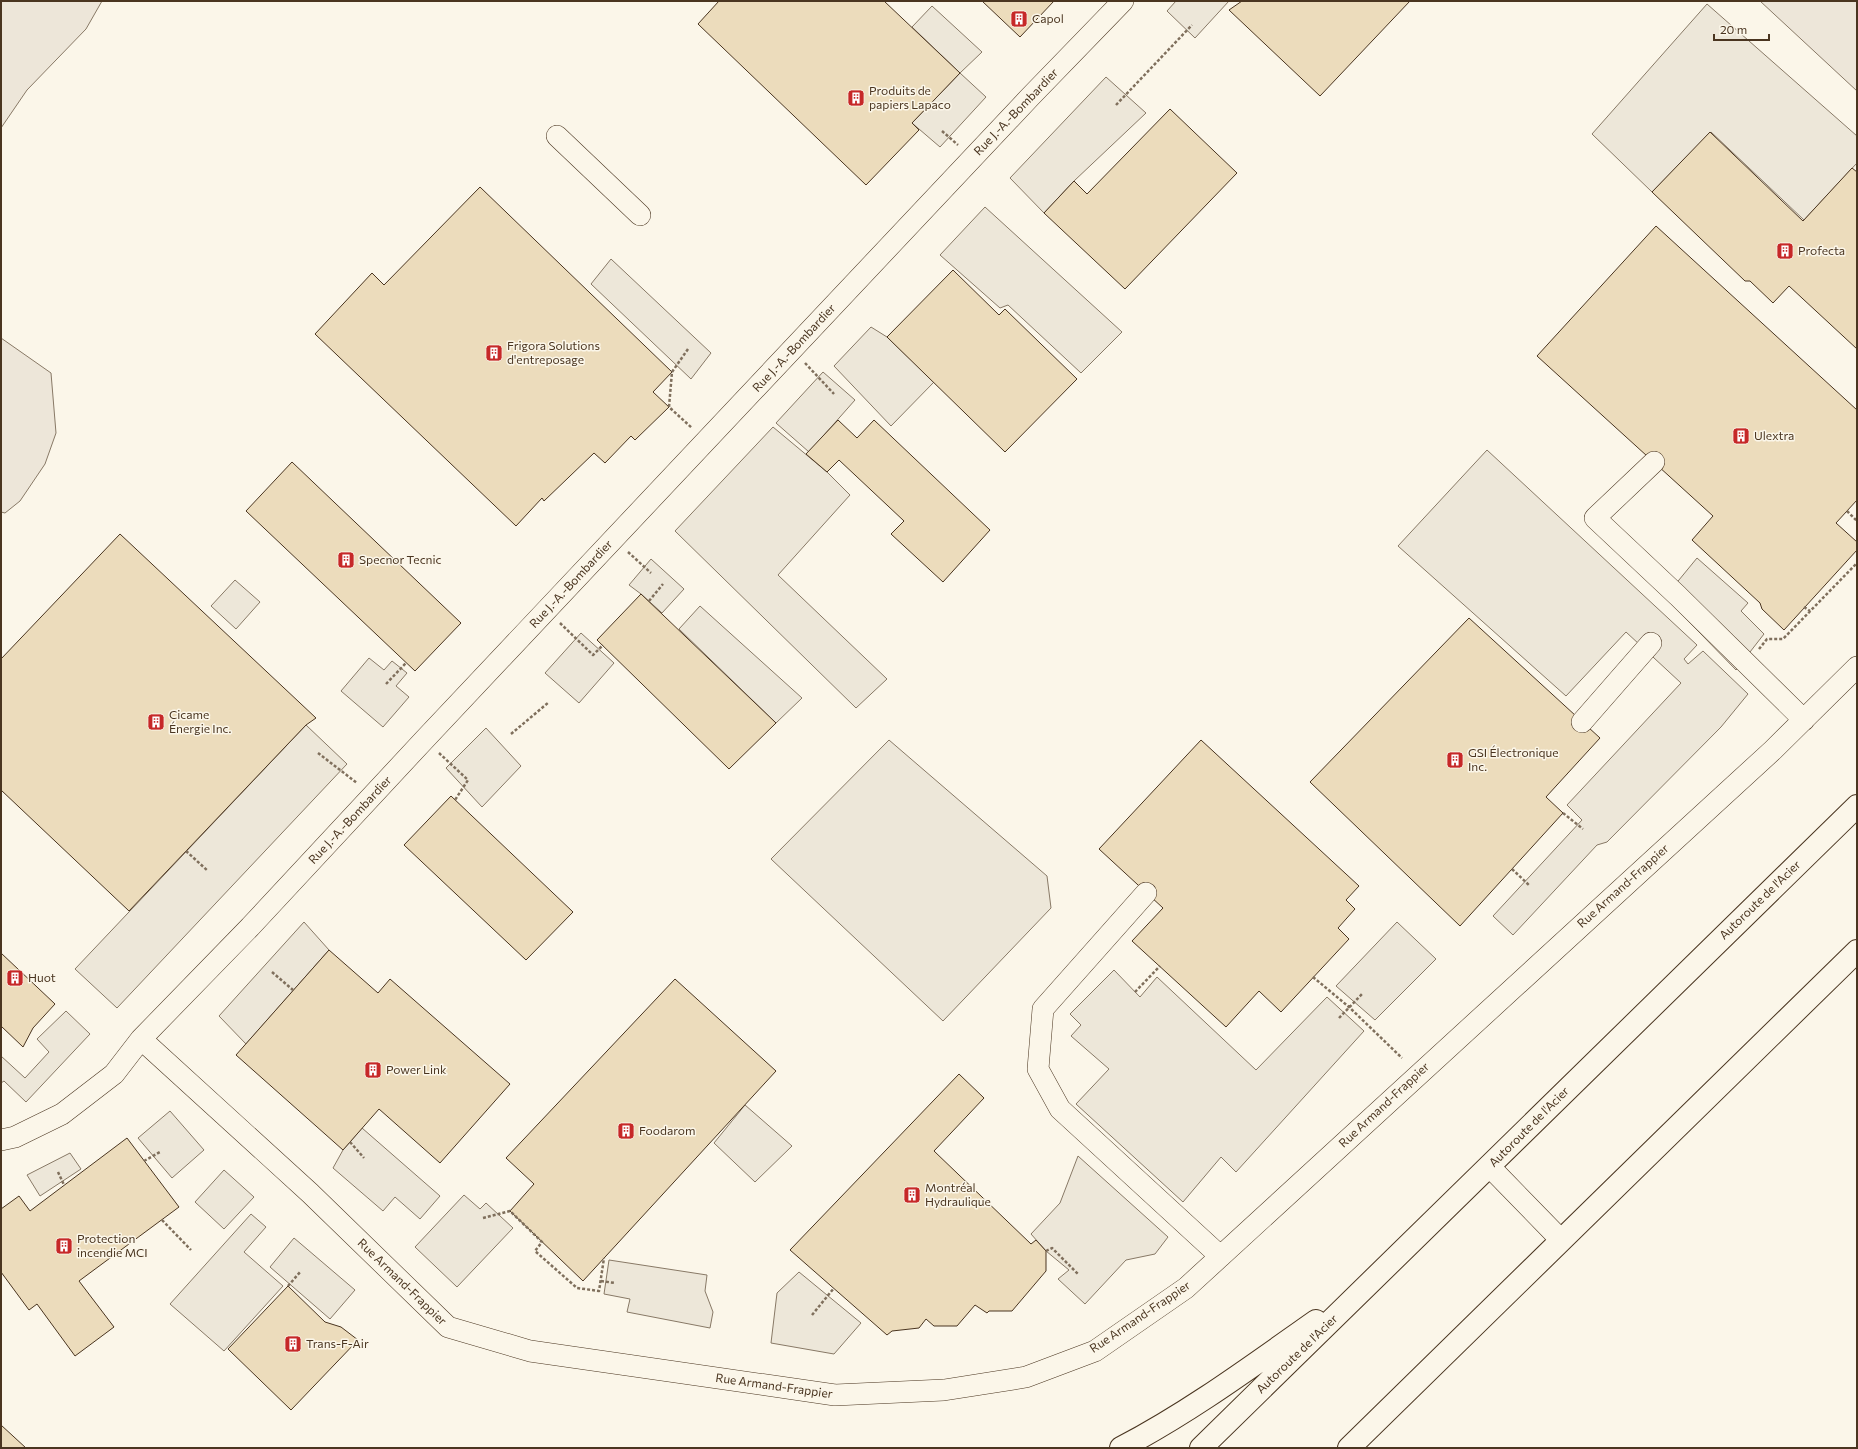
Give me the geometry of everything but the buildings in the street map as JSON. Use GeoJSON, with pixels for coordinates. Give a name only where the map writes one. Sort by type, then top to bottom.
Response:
{"type":"FeatureCollection","features":[{"type":"Feature","properties":{"kind":"highway","name":"Autoroute de l'Acier"},"geometry":{"type":"LineString","coordinates":[[1201,1448],[1857,806]]}},
{"type":"Feature","properties":{"kind":"highway"},"geometry":{"type":"LineString","coordinates":[[1349,1448],[1857,951]]}},
{"type":"Feature","properties":{"kind":"highway"},"geometry":{"type":"LineString","coordinates":[[1121,1448],[1156,1429],[1199,1402],[1369,1284]]}},
{"type":"Feature","properties":{"kind":"street","name":"Rue J.-A.-Bombardier"},"geometry":{"type":"LineString","coordinates":[[1,1140],[15,1137],[62,1114],[114,1074],[141,1039],[250,927],[1030,96],[1123,1]]}},
{"type":"Feature","properties":{"kind":"street"},"geometry":{"type":"LineString","coordinates":[[557,136],[640,215]]}},
{"type":"Feature","properties":{"kind":"street"},"geometry":{"type":"LineString","coordinates":[[1654,462],[1595,518],[1804,720]]}},
{"type":"Feature","properties":{"kind":"street"},"geometry":{"type":"LineString","coordinates":[[1582,722],[1651,643]]}},
{"type":"Feature","properties":{"kind":"street","name":"Rue Armand-Frappier"},"geometry":{"type":"LineString","coordinates":[[141,1039],[307,1190],[448,1327],[530,1351],[835,1396],[944,1390],[1026,1377],[1095,1351],[1186,1288],[1804,720],[1857,667]]}},
{"type":"Feature","properties":{"kind":"street"},"geometry":{"type":"LineString","coordinates":[[1146,893],[1043,1009],[1038,1069],[1060,1109],[1220,1256]]}},
{"type":"Feature","properties":{"kind":"street"},"geometry":{"type":"LineString","coordinates":[[1489,1166],[1561,1240]]}},
{"type":"Feature","properties":{"kind":"path"},"geometry":{"type":"LineString","coordinates":[[1116,105],[1192,24]]}},
{"type":"Feature","properties":{"kind":"path"},"geometry":{"type":"LineString","coordinates":[[688,350],[672,372],[669,407],[706,441]]}},
{"type":"Feature","properties":{"kind":"path"},"geometry":{"type":"LineString","coordinates":[[792,350],[834,394]]}},
{"type":"Feature","properties":{"kind":"path"},"geometry":{"type":"LineString","coordinates":[[1847,511],[1857,521]]}},
{"type":"Feature","properties":{"kind":"path"},"geometry":{"type":"LineString","coordinates":[[614,539],[651,573]]}},
{"type":"Feature","properties":{"kind":"path"},"geometry":{"type":"LineString","coordinates":[[1746,663],[1767,639],[1783,639],[1857,562]]}},
{"type":"Feature","properties":{"kind":"path"},"geometry":{"type":"LineString","coordinates":[[649,601],[663,584]]}},
{"type":"Feature","properties":{"kind":"path"},"geometry":{"type":"LineString","coordinates":[[1804,607],[1810,611]]}},
{"type":"Feature","properties":{"kind":"path"},"geometry":{"type":"LineString","coordinates":[[547,610],[593,655],[603,645]]}},
{"type":"Feature","properties":{"kind":"path"},"geometry":{"type":"LineString","coordinates":[[386,684],[406,663]]}},
{"type":"Feature","properties":{"kind":"path"},"geometry":{"type":"LineString","coordinates":[[511,734],[549,702]]}},
{"type":"Feature","properties":{"kind":"path"},"geometry":{"type":"LineString","coordinates":[[425,739],[468,780],[455,800]]}},
{"type":"Feature","properties":{"kind":"path"},"geometry":{"type":"LineString","coordinates":[[318,753],[373,795]]}},
{"type":"Feature","properties":{"kind":"path"},"geometry":{"type":"LineString","coordinates":[[1563,813],[1583,829]]}},
{"type":"Feature","properties":{"kind":"path"},"geometry":{"type":"LineString","coordinates":[[186,851],[208,871]]}},
{"type":"Feature","properties":{"kind":"path"},"geometry":{"type":"LineString","coordinates":[[1512,869],[1530,886]]}},
{"type":"Feature","properties":{"kind":"path"},"geometry":{"type":"LineString","coordinates":[[1135,992],[1160,966]]}},
{"type":"Feature","properties":{"kind":"path"},"geometry":{"type":"LineString","coordinates":[[272,972],[293,990]]}},
{"type":"Feature","properties":{"kind":"path"},"geometry":{"type":"LineString","coordinates":[[1313,977],[1349,1007],[1402,1058]]}},
{"type":"Feature","properties":{"kind":"path"},"geometry":{"type":"LineString","coordinates":[[1339,1018],[1363,993]]}},
{"type":"Feature","properties":{"kind":"path"},"geometry":{"type":"LineString","coordinates":[[350,1142],[364,1158]]}},
{"type":"Feature","properties":{"kind":"path"},"geometry":{"type":"LineString","coordinates":[[144,1161],[160,1152]]}},
{"type":"Feature","properties":{"kind":"path"},"geometry":{"type":"LineString","coordinates":[[58,1172],[64,1185]]}},
{"type":"Feature","properties":{"kind":"path"},"geometry":{"type":"LineString","coordinates":[[483,1218],[510,1211],[542,1242],[535,1252],[577,1288],[600,1291],[604,1258]]}},
{"type":"Feature","properties":{"kind":"path"},"geometry":{"type":"LineString","coordinates":[[162,1220],[192,1250]]}},
{"type":"Feature","properties":{"kind":"path"},"geometry":{"type":"LineString","coordinates":[[1046,1251],[1052,1248],[1078,1274]]}},
{"type":"Feature","properties":{"kind":"path"},"geometry":{"type":"LineString","coordinates":[[288,1286],[302,1272]]}},
{"type":"Feature","properties":{"kind":"path"},"geometry":{"type":"LineString","coordinates":[[601,1281],[615,1283]]}},
{"type":"Feature","properties":{"kind":"path"},"geometry":{"type":"LineString","coordinates":[[812,1314],[834,1288]]}},
{"type":"Feature","properties":{"kind":"shaded area"},"geometry":{"type":"Polygon","coordinates":[[[1,1],[102,1],[86,29],[27,90],[1,128],[1,1]]]}},
{"type":"Feature","properties":{"kind":"shaded area"},"geometry":{"type":"Polygon","coordinates":[[[1176,1],[1229,1],[1195,38],[1167,11],[1176,1]]]}},
{"type":"Feature","properties":{"kind":"shaded area"},"geometry":{"type":"Polygon","coordinates":[[[1760,1],[1857,1],[1857,91],[1760,1]]]}},
{"type":"Feature","properties":{"kind":"shaded area"},"geometry":{"type":"Polygon","coordinates":[[[1707,4],[1857,136],[1857,163],[1804,220],[1711,132],[1652,192],[1592,134],[1707,4]]]}},
{"type":"Feature","properties":{"kind":"shaded area"},"geometry":{"type":"Polygon","coordinates":[[[932,6],[982,52],[960,73],[912,27],[932,6]]]}},
{"type":"Feature","properties":{"kind":"shaded area"},"geometry":{"type":"Polygon","coordinates":[[[960,73],[986,97],[940,147],[912,123],[960,73]]]}},
{"type":"Feature","properties":{"kind":"shaded area"},"geometry":{"type":"Polygon","coordinates":[[[1106,77],[1146,113],[1074,181],[1044,213],[1010,178],[1106,77]]]}},
{"type":"Feature","properties":{"kind":"shaded area"},"geometry":{"type":"Polygon","coordinates":[[[985,207],[1122,332],[1081,373],[1008,305],[1000,308],[940,255],[985,207]]]}},
{"type":"Feature","properties":{"kind":"shaded area"},"geometry":{"type":"Polygon","coordinates":[[[611,259],[711,353],[691,379],[591,284],[611,259]]]}},
{"type":"Feature","properties":{"kind":"shaded area"},"geometry":{"type":"Polygon","coordinates":[[[871,327],[887,337],[934,382],[891,426],[834,366],[871,327]]]}},
{"type":"Feature","properties":{"kind":"shaded area"},"geometry":{"type":"Polygon","coordinates":[[[1,338],[51,373],[56,433],[45,464],[20,501],[5,513],[1,512],[1,338]]]}},
{"type":"Feature","properties":{"kind":"shaded area"},"geometry":{"type":"Polygon","coordinates":[[[823,372],[855,400],[809,452],[776,423],[823,372]]]}},
{"type":"Feature","properties":{"kind":"shaded area"},"geometry":{"type":"Polygon","coordinates":[[[773,427],[827,472],[850,495],[778,575],[887,679],[856,708],[675,531],[773,427]]]}},
{"type":"Feature","properties":{"kind":"shaded area"},"geometry":{"type":"Polygon","coordinates":[[[1487,450],[1697,645],[1684,659],[1688,664],[1703,651],[1748,694],[1721,727],[1607,842],[1597,845],[1513,935],[1493,916],[1582,820],[1567,805],[1681,683],[1626,632],[1566,696],[1398,546],[1487,450]]]}},
{"type":"Feature","properties":{"kind":"shaded area"},"geometry":{"type":"Polygon","coordinates":[[[1697,558],[1748,603],[1741,611],[1764,634],[1736,670],[1665,597],[1697,558]]]}},
{"type":"Feature","properties":{"kind":"shaded area"},"geometry":{"type":"Polygon","coordinates":[[[651,559],[684,589],[662,613],[629,585],[651,559]]]}},
{"type":"Feature","properties":{"kind":"shaded area"},"geometry":{"type":"Polygon","coordinates":[[[235,580],[260,602],[236,629],[211,606],[235,580]]]}},
{"type":"Feature","properties":{"kind":"shaded area"},"geometry":{"type":"Polygon","coordinates":[[[700,606],[802,698],[776,723],[679,629],[700,606]]]}},
{"type":"Feature","properties":{"kind":"shaded area"},"geometry":{"type":"Polygon","coordinates":[[[581,633],[614,663],[579,703],[545,673],[581,633]]]}},
{"type":"Feature","properties":{"kind":"shaded area"},"geometry":{"type":"Polygon","coordinates":[[[369,658],[384,670],[392,661],[407,673],[396,686],[409,697],[383,727],[341,691],[369,658]]]}},
{"type":"Feature","properties":{"kind":"shaded area"},"geometry":{"type":"Polygon","coordinates":[[[306,725],[347,764],[117,1008],[75,969],[306,725]]]}},
{"type":"Feature","properties":{"kind":"shaded area"},"geometry":{"type":"Polygon","coordinates":[[[486,728],[521,766],[482,807],[446,768],[486,728]]]}},
{"type":"Feature","properties":{"kind":"shaded area"},"geometry":{"type":"Polygon","coordinates":[[[889,740],[1047,876],[1051,908],[943,1021],[771,859],[889,740]]]}},
{"type":"Feature","properties":{"kind":"shaded area"},"geometry":{"type":"Polygon","coordinates":[[[304,922],[329,950],[246,1044],[219,1016],[304,922]]]}},
{"type":"Feature","properties":{"kind":"shaded area"},"geometry":{"type":"Polygon","coordinates":[[[1397,922],[1436,959],[1375,1020],[1336,986],[1397,922]]]}},
{"type":"Feature","properties":{"kind":"shaded area"},"geometry":{"type":"Polygon","coordinates":[[[1114,970],[1140,997],[1157,977],[1256,1070],[1327,997],[1364,1031],[1236,1172],[1221,1157],[1183,1202],[1076,1104],[1109,1069],[1071,1036],[1081,1025],[1070,1014],[1114,970]]]}},
{"type":"Feature","properties":{"kind":"shaded area"},"geometry":{"type":"Polygon","coordinates":[[[66,1011],[90,1034],[26,1102],[4,1081],[1,1083],[1,1056],[25,1078],[49,1052],[37,1039],[66,1011]]]}},
{"type":"Feature","properties":{"kind":"shaded area"},"geometry":{"type":"Polygon","coordinates":[[[745,1105],[792,1146],[755,1182],[714,1143],[745,1105]]]}},
{"type":"Feature","properties":{"kind":"shaded area"},"geometry":{"type":"Polygon","coordinates":[[[170,1111],[204,1150],[172,1178],[138,1138],[170,1111]]]}},
{"type":"Feature","properties":{"kind":"shaded area"},"geometry":{"type":"Polygon","coordinates":[[[362,1128],[440,1196],[420,1219],[395,1197],[383,1211],[333,1168],[343,1150],[362,1128]]]}},
{"type":"Feature","properties":{"kind":"shaded area"},"geometry":{"type":"Polygon","coordinates":[[[70,1153],[81,1169],[40,1196],[27,1175],[70,1153]]]}},
{"type":"Feature","properties":{"kind":"shaded area"},"geometry":{"type":"Polygon","coordinates":[[[1078,1156],[1168,1237],[1155,1254],[1126,1260],[1085,1304],[1058,1279],[1069,1270],[1046,1251],[1031,1234],[1060,1203],[1078,1156]]]}},
{"type":"Feature","properties":{"kind":"shaded area"},"geometry":{"type":"Polygon","coordinates":[[[224,1170],[254,1197],[224,1229],[195,1202],[224,1170]]]}},
{"type":"Feature","properties":{"kind":"shaded area"},"geometry":{"type":"Polygon","coordinates":[[[464,1195],[480,1209],[486,1203],[513,1228],[457,1287],[415,1247],[464,1195]]]}},
{"type":"Feature","properties":{"kind":"shaded area"},"geometry":{"type":"Polygon","coordinates":[[[251,1214],[266,1227],[244,1252],[283,1286],[224,1351],[170,1304],[251,1214]]]}},
{"type":"Feature","properties":{"kind":"shaded area"},"geometry":{"type":"Polygon","coordinates":[[[294,1238],[355,1290],[330,1319],[270,1267],[294,1238]]]}},
{"type":"Feature","properties":{"kind":"shaded area"},"geometry":{"type":"Polygon","coordinates":[[[609,1260],[707,1275],[705,1291],[713,1312],[710,1328],[627,1312],[630,1299],[604,1294],[609,1260]]]}},
{"type":"Feature","properties":{"kind":"shaded area"},"geometry":{"type":"Polygon","coordinates":[[[799,1272],[861,1323],[834,1354],[771,1343],[777,1293],[799,1272]]]}},
{"type":"Feature","properties":{"kind":"place","name":"Capol"},"geometry":{"type":"Point","coordinates":[1019,19]}},
{"type":"Feature","properties":{"kind":"place","name":"Produits de papiers Lapaco"},"geometry":{"type":"Point","coordinates":[856,98]}},
{"type":"Feature","properties":{"kind":"place","name":"Profecta"},"geometry":{"type":"Point","coordinates":[1785,251]}},
{"type":"Feature","properties":{"kind":"place","name":"Frigora Solutions d'entreposage"},"geometry":{"type":"Point","coordinates":[494,353]}},
{"type":"Feature","properties":{"kind":"place","name":"Ulextra"},"geometry":{"type":"Point","coordinates":[1741,436]}},
{"type":"Feature","properties":{"kind":"place","name":"Specnor Tecnic"},"geometry":{"type":"Point","coordinates":[346,560]}},
{"type":"Feature","properties":{"kind":"place","name":"Cicame Énergie Inc."},"geometry":{"type":"Point","coordinates":[156,722]}},
{"type":"Feature","properties":{"kind":"place","name":"GSI Électronique Inc."},"geometry":{"type":"Point","coordinates":[1455,760]}},
{"type":"Feature","properties":{"kind":"place","name":"Huot"},"geometry":{"type":"Point","coordinates":[15,978]}},
{"type":"Feature","properties":{"kind":"place","name":"Power Link"},"geometry":{"type":"Point","coordinates":[373,1070]}},
{"type":"Feature","properties":{"kind":"place","name":"Foodarom"},"geometry":{"type":"Point","coordinates":[626,1131]}},
{"type":"Feature","properties":{"kind":"place","name":"Montréal Hydraulique"},"geometry":{"type":"Point","coordinates":[912,1195]}},
{"type":"Feature","properties":{"kind":"place","name":"Protection incendie MCI"},"geometry":{"type":"Point","coordinates":[64,1246]}},
{"type":"Feature","properties":{"kind":"place","name":"Trans-F-Air"},"geometry":{"type":"Point","coordinates":[293,1344]}}]}
